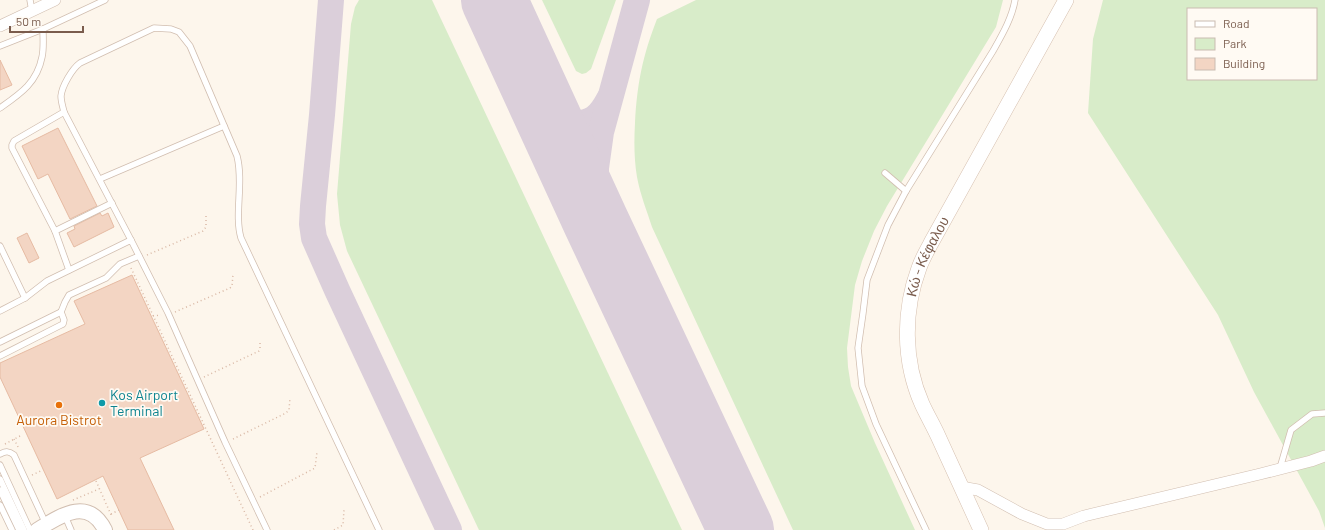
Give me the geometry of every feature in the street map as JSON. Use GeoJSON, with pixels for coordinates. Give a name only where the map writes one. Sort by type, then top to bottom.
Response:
{"type":"FeatureCollection","features":[{"type":"Feature","properties":{"kind":"main road","name":"Κώ - Κέφαλου"},"geometry":{"type":"LineString","coordinates":[[981,530],[913,381],[909,362],[907,325],[909,308],[913,288],[920,267],[931,243],[1066,0]]}},
{"type":"Feature","properties":{"kind":"street"},"geometry":{"type":"LineString","coordinates":[[0,26],[30,6],[55,0]]}},
{"type":"Feature","properties":{"kind":"street"},"geometry":{"type":"LineString","coordinates":[[961,487],[978,490],[1035,520],[1047,524],[1063,524],[1084,516],[1280,469],[1325,456]]}},
{"type":"Feature","properties":{"kind":"street"},"geometry":{"type":"LineString","coordinates":[[40,528],[64,515],[80,510],[96,516],[101,523],[109,525]]}},
{"type":"Feature","properties":{"kind":"lane"},"geometry":{"type":"LineString","coordinates":[[0,46],[43,29],[105,0]]}},
{"type":"Feature","properties":{"kind":"lane"},"geometry":{"type":"LineString","coordinates":[[926,530],[876,424],[862,386],[858,348],[867,280],[888,225],[906,191],[1004,31],[1014,7],[1015,0]]}},
{"type":"Feature","properties":{"kind":"lane"},"geometry":{"type":"LineString","coordinates":[[267,530],[225,442],[168,313],[64,112],[61,98],[62,92],[75,66],[154,28],[166,28],[179,32],[190,46],[239,165],[239,228],[241,238],[379,530]]}},
{"type":"Feature","properties":{"kind":"lane"},"geometry":{"type":"LineString","coordinates":[[0,108],[24,91],[37,74],[43,56],[43,29]]}},
{"type":"Feature","properties":{"kind":"lane"},"geometry":{"type":"LineString","coordinates":[[64,112],[14,141],[12,148],[55,231],[69,270]]}},
{"type":"Feature","properties":{"kind":"lane"},"geometry":{"type":"LineString","coordinates":[[100,179],[224,126]]}},
{"type":"Feature","properties":{"kind":"lane"},"geometry":{"type":"LineString","coordinates":[[885,174],[906,191]]}},
{"type":"Feature","properties":{"kind":"lane"},"geometry":{"type":"LineString","coordinates":[[55,231],[112,203]]}},
{"type":"Feature","properties":{"kind":"lane"},"geometry":{"type":"LineString","coordinates":[[0,311],[26,298],[47,281],[131,240]]}},
{"type":"Feature","properties":{"kind":"lane"},"geometry":{"type":"LineString","coordinates":[[0,246],[26,298]]}},
{"type":"Feature","properties":{"kind":"lane"},"geometry":{"type":"LineString","coordinates":[[0,342],[61,312],[69,295],[106,278],[120,264],[140,257]]}},
{"type":"Feature","properties":{"kind":"lane"},"geometry":{"type":"LineString","coordinates":[[0,356],[62,324],[64,320],[61,312]]}},
{"type":"Feature","properties":{"kind":"lane"},"geometry":{"type":"LineString","coordinates":[[1280,469],[1291,430],[1312,414],[1325,413]]}},
{"type":"Feature","properties":{"kind":"lane"},"geometry":{"type":"LineString","coordinates":[[0,454],[6,451],[14,455],[40,528]]}},
{"type":"Feature","properties":{"kind":"lane"},"geometry":{"type":"LineString","coordinates":[[0,465],[40,528]]}},
{"type":"Feature","properties":{"kind":"lane"},"geometry":{"type":"LineString","coordinates":[[0,479],[24,530]]}},
{"type":"Feature","properties":{"kind":"lane"},"geometry":{"type":"LineString","coordinates":[[0,490],[19,530]]}},
{"type":"Feature","properties":{"kind":"lane"},"geometry":{"type":"LineString","coordinates":[[0,505],[12,530]]}},
{"type":"Feature","properties":{"kind":"lane"},"geometry":{"type":"LineString","coordinates":[[64,515],[71,530]]}},
{"type":"Feature","properties":{"kind":"path"},"geometry":{"type":"LineString","coordinates":[[140,257],[204,231],[206,227],[206,214]]}},
{"type":"Feature","properties":{"kind":"path"},"geometry":{"type":"LineString","coordinates":[[127,261],[253,530]]}},
{"type":"Feature","properties":{"kind":"path"},"geometry":{"type":"LineString","coordinates":[[153,316],[175,312],[230,288],[232,286],[233,274]]}},
{"type":"Feature","properties":{"kind":"path"},"geometry":{"type":"LineString","coordinates":[[198,380],[258,351],[260,349],[260,341]]}},
{"type":"Feature","properties":{"kind":"path"},"geometry":{"type":"LineString","coordinates":[[215,448],[286,413],[290,398]]}},
{"type":"Feature","properties":{"kind":"path"},"geometry":{"type":"LineString","coordinates":[[0,446],[20,436]]}},
{"type":"Feature","properties":{"kind":"path"},"geometry":{"type":"LineString","coordinates":[[253,501],[315,468],[317,452]]}},
{"type":"Feature","properties":{"kind":"path"},"geometry":{"type":"LineString","coordinates":[[31,476],[43,470]]}},
{"type":"Feature","properties":{"kind":"path"},"geometry":{"type":"LineString","coordinates":[[96,481],[109,525]]}},
{"type":"Feature","properties":{"kind":"path"},"geometry":{"type":"LineString","coordinates":[[334,530],[343,525],[344,510]]}},
{"type":"Feature","properties":{"kind":"green space"},"geometry":{"type":"Polygon","coordinates":[[[359,0],[432,0],[682,530],[479,530],[347,251],[340,225],[337,194],[351,24],[355,7],[359,0]]]}},
{"type":"Feature","properties":{"kind":"green space"},"geometry":{"type":"Polygon","coordinates":[[[542,0],[616,0],[591,69],[586,73],[582,74],[576,71],[542,0]]]}},
{"type":"Feature","properties":{"kind":"green space"},"geometry":{"type":"Polygon","coordinates":[[[696,0],[1003,0],[996,27],[887,206],[874,231],[862,261],[855,285],[847,348],[851,386],[875,443],[915,530],[793,530],[652,227],[638,183],[636,170],[634,136],[639,82],[648,45],[657,19],[696,0]]]}},
{"type":"Feature","properties":{"kind":"green space"},"geometry":{"type":"Polygon","coordinates":[[[1103,0],[1325,0],[1325,528],[1319,511],[1254,392],[1218,315],[1088,113],[1093,39],[1103,0]]]}},
{"type":"Feature","properties":{"kind":"building"},"geometry":{"type":"Polygon","coordinates":[[[0,60],[12,85],[0,90],[0,60]]]}},
{"type":"Feature","properties":{"kind":"building"},"geometry":{"type":"Polygon","coordinates":[[[58,128],[97,206],[70,219],[48,174],[38,179],[22,146],[58,128]]]}},
{"type":"Feature","properties":{"kind":"building"},"geometry":{"type":"Polygon","coordinates":[[[100,213],[102,216],[108,213],[114,227],[74,247],[67,233],[75,229],[74,226],[100,213]]]}},
{"type":"Feature","properties":{"kind":"building"},"geometry":{"type":"Polygon","coordinates":[[[27,233],[39,258],[29,263],[17,238],[27,233]]]}},
{"type":"Feature","properties":{"kind":"building","name":"Kos Airport Terminal"},"geometry":{"type":"Polygon","coordinates":[[[132,275],[204,429],[140,458],[174,530],[128,530],[103,476],[57,499],[0,377],[0,363],[85,324],[74,301],[132,275]]]}},
{"type":"Feature","properties":{"kind":"taxiway"},"geometry":{"type":"LineString","coordinates":[[331,0],[313,206],[312,224],[314,238],[449,530]]}},
{"type":"Feature","properties":{"kind":"taxiway"},"geometry":{"type":"LineString","coordinates":[[596,222],[596,168],[601,132],[637,0]]}},
{"type":"Feature","properties":{"kind":"taxiway"},"geometry":{"type":"LineString","coordinates":[[542,104],[550,116],[554,119],[565,123],[579,123],[595,118],[609,99]]}},
{"type":"Feature","properties":{"kind":"runway"},"geometry":{"type":"LineString","coordinates":[[494,0],[596,222],[741,530]]}},
{"type":"Feature","properties":{"kind":"place","name":"Kos Airport Terminal"},"geometry":{"type":"Point","coordinates":[102,403]}},
{"type":"Feature","properties":{"kind":"place","name":"Aurora Bistrot"},"geometry":{"type":"Point","coordinates":[59,405]}}]}
